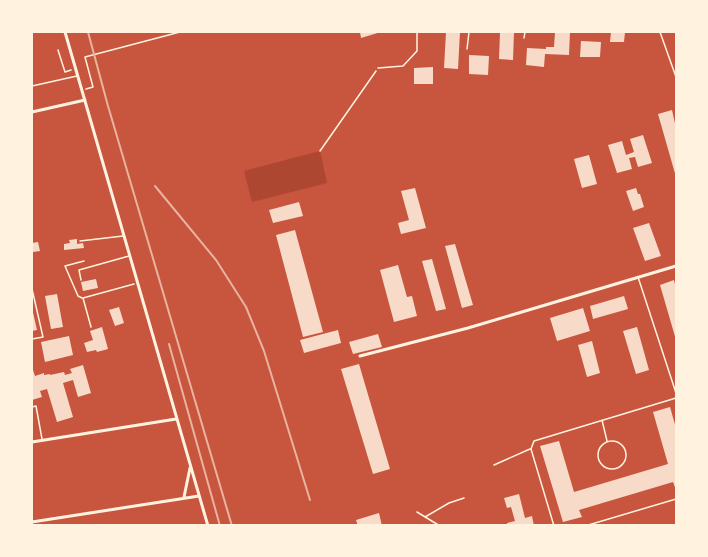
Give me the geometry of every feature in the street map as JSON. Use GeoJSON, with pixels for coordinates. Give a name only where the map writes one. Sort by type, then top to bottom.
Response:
{"type":"FeatureCollection","features":[{"type":"Feature","properties":{"kind":"street"},"geometry":{"type":"LineString","coordinates":[[65,32],[208,525]]}},
{"type":"Feature","properties":{"kind":"street"},"geometry":{"type":"LineString","coordinates":[[32,112],[86,100]]}},
{"type":"Feature","properties":{"kind":"street"},"geometry":{"type":"LineString","coordinates":[[360,356],[468,328],[676,266]]}},
{"type":"Feature","properties":{"kind":"street"},"geometry":{"type":"LineString","coordinates":[[32,442],[176,419]]}},
{"type":"Feature","properties":{"kind":"street"},"geometry":{"type":"LineString","coordinates":[[184,498],[190,467]]}},
{"type":"Feature","properties":{"kind":"street"},"geometry":{"type":"LineString","coordinates":[[32,522],[199,496]]}},
{"type":"Feature","properties":{"kind":"street"},"geometry":{"type":"LineString","coordinates":[[48,519],[50,525]]}},
{"type":"Feature","properties":{"kind":"lane"},"geometry":{"type":"LineString","coordinates":[[378,68],[403,66],[417,51],[417,32]]}},
{"type":"Feature","properties":{"kind":"lane"},"geometry":{"type":"LineString","coordinates":[[467,49],[469,32]]}},
{"type":"Feature","properties":{"kind":"lane"},"geometry":{"type":"LineString","coordinates":[[524,38],[525,32]]}},
{"type":"Feature","properties":{"kind":"lane"},"geometry":{"type":"LineString","coordinates":[[32,87],[78,76]]}},
{"type":"Feature","properties":{"kind":"lane"},"geometry":{"type":"LineString","coordinates":[[80,241],[124,236]]}},
{"type":"Feature","properties":{"kind":"lane"},"geometry":{"type":"LineString","coordinates":[[81,280],[79,270],[130,256]]}},
{"type":"Feature","properties":{"kind":"lane"},"geometry":{"type":"LineString","coordinates":[[637,276],[676,393]]}},
{"type":"Feature","properties":{"kind":"lane"},"geometry":{"type":"LineString","coordinates":[[32,290],[43,337],[32,339]]}},
{"type":"Feature","properties":{"kind":"lane"},"geometry":{"type":"LineString","coordinates":[[554,525],[531,449],[534,441],[676,398]]}},
{"type":"Feature","properties":{"kind":"lane"},"geometry":{"type":"LineString","coordinates":[[32,407],[36,406],[42,440]]}},
{"type":"Feature","properties":{"kind":"lane"},"geometry":{"type":"LineString","coordinates":[[602,420],[608,442]]}},
{"type":"Feature","properties":{"kind":"lane"},"geometry":{"type":"LineString","coordinates":[[608,442],[620,444],[625,451],[623,463],[616,468],[611,469],[603,465],[598,457],[600,448],[608,442]]}},
{"type":"Feature","properties":{"kind":"lane"},"geometry":{"type":"LineString","coordinates":[[494,465],[531,449]]}},
{"type":"Feature","properties":{"kind":"lane"},"geometry":{"type":"LineString","coordinates":[[585,525],[676,499]]}},
{"type":"Feature","properties":{"kind":"path"},"geometry":{"type":"LineString","coordinates":[[88,88],[93,87],[85,57],[180,32]]}},
{"type":"Feature","properties":{"kind":"path"},"geometry":{"type":"LineString","coordinates":[[660,32],[676,77]]}},
{"type":"Feature","properties":{"kind":"path"},"geometry":{"type":"LineString","coordinates":[[58,50],[65,72]]}},
{"type":"Feature","properties":{"kind":"path"},"geometry":{"type":"LineString","coordinates":[[320,151],[378,68]]}},
{"type":"Feature","properties":{"kind":"path"},"geometry":{"type":"LineString","coordinates":[[84,261],[65,266],[78,296],[83,298],[138,283]]}},
{"type":"Feature","properties":{"kind":"path"},"geometry":{"type":"LineString","coordinates":[[83,298],[91,327]]}},
{"type":"Feature","properties":{"kind":"path"},"geometry":{"type":"LineString","coordinates":[[424,517],[449,503],[464,498]]}},
{"type":"Feature","properties":{"kind":"path"},"geometry":{"type":"LineString","coordinates":[[417,512],[440,525]]}},
{"type":"Feature","properties":{"kind":"shaded area"},"geometry":{"type":"Polygon","coordinates":[[[320,151],[327,183],[252,202],[244,171],[320,151]]]}},
{"type":"Feature","properties":{"kind":"building"},"geometry":{"type":"Polygon","coordinates":[[[360,32],[381,32],[361,38],[360,32]]]}},
{"type":"Feature","properties":{"kind":"building"},"geometry":{"type":"Polygon","coordinates":[[[446,32],[460,32],[458,69],[444,68],[446,32]]]}},
{"type":"Feature","properties":{"kind":"building"},"geometry":{"type":"Polygon","coordinates":[[[500,32],[514,32],[513,60],[499,59],[500,32]]]}},
{"type":"Feature","properties":{"kind":"building"},"geometry":{"type":"Polygon","coordinates":[[[555,32],[570,32],[569,55],[545,54],[544,67],[526,65],[527,48],[554,47],[555,32]]]}},
{"type":"Feature","properties":{"kind":"building"},"geometry":{"type":"Polygon","coordinates":[[[611,32],[625,32],[624,42],[610,42],[611,32]]]}},
{"type":"Feature","properties":{"kind":"building"},"geometry":{"type":"Polygon","coordinates":[[[581,41],[601,42],[600,57],[580,57],[581,41]]]}},
{"type":"Feature","properties":{"kind":"building"},"geometry":{"type":"Polygon","coordinates":[[[469,55],[489,56],[488,75],[469,74],[469,55]]]}},
{"type":"Feature","properties":{"kind":"building"},"geometry":{"type":"Polygon","coordinates":[[[433,67],[433,84],[414,84],[414,68],[433,67]]]}},
{"type":"Feature","properties":{"kind":"building"},"geometry":{"type":"Polygon","coordinates":[[[672,110],[676,128],[676,177],[658,114],[672,110]]]}},
{"type":"Feature","properties":{"kind":"building"},"geometry":{"type":"Polygon","coordinates":[[[643,135],[652,163],[638,167],[635,157],[629,158],[632,169],[617,173],[608,145],[622,141],[626,155],[634,152],[630,139],[643,135]]]}},
{"type":"Feature","properties":{"kind":"building"},"geometry":{"type":"Polygon","coordinates":[[[589,155],[597,184],[582,188],[574,159],[589,155]]]}},
{"type":"Feature","properties":{"kind":"building"},"geometry":{"type":"Polygon","coordinates":[[[415,188],[426,228],[401,234],[398,223],[409,220],[401,191],[415,188]]]}},
{"type":"Feature","properties":{"kind":"building"},"geometry":{"type":"Polygon","coordinates":[[[636,188],[644,207],[633,211],[626,191],[636,188]]]}},
{"type":"Feature","properties":{"kind":"building"},"geometry":{"type":"Polygon","coordinates":[[[299,202],[303,216],[273,223],[269,210],[299,202]]]}},
{"type":"Feature","properties":{"kind":"building"},"geometry":{"type":"Polygon","coordinates":[[[649,223],[661,256],[645,261],[633,228],[649,223]]]}},
{"type":"Feature","properties":{"kind":"building"},"geometry":{"type":"Polygon","coordinates":[[[295,230],[323,332],[303,337],[276,235],[295,230]]]}},
{"type":"Feature","properties":{"kind":"building"},"geometry":{"type":"Polygon","coordinates":[[[77,239],[77,244],[83,243],[84,248],[64,250],[64,244],[70,243],[69,240],[77,239]]]}},
{"type":"Feature","properties":{"kind":"building"},"geometry":{"type":"Polygon","coordinates":[[[38,242],[40,251],[33,252],[32,243],[38,242]]]}},
{"type":"Feature","properties":{"kind":"building"},"geometry":{"type":"Polygon","coordinates":[[[455,244],[473,305],[462,308],[445,246],[455,244]]]}},
{"type":"Feature","properties":{"kind":"building"},"geometry":{"type":"Polygon","coordinates":[[[432,259],[446,309],[436,311],[422,261],[432,259]]]}},
{"type":"Feature","properties":{"kind":"building"},"geometry":{"type":"Polygon","coordinates":[[[398,265],[407,297],[412,296],[417,316],[394,322],[380,270],[398,265]]]}},
{"type":"Feature","properties":{"kind":"building"},"geometry":{"type":"Polygon","coordinates":[[[96,279],[98,288],[83,291],[81,282],[96,279]]]}},
{"type":"Feature","properties":{"kind":"building"},"geometry":{"type":"Polygon","coordinates":[[[674,280],[676,289],[676,340],[660,285],[674,280]]]}},
{"type":"Feature","properties":{"kind":"building"},"geometry":{"type":"Polygon","coordinates":[[[57,294],[63,327],[51,329],[45,296],[57,294]]]}},
{"type":"Feature","properties":{"kind":"building"},"geometry":{"type":"Polygon","coordinates":[[[624,296],[628,309],[593,319],[590,306],[624,296]]]}},
{"type":"Feature","properties":{"kind":"building"},"geometry":{"type":"Polygon","coordinates":[[[119,307],[124,323],[115,326],[109,310],[119,307]]]}},
{"type":"Feature","properties":{"kind":"building"},"geometry":{"type":"Polygon","coordinates":[[[32,308],[37,330],[32,331],[32,308]]]}},
{"type":"Feature","properties":{"kind":"building"},"geometry":{"type":"Polygon","coordinates":[[[583,308],[590,331],[557,341],[550,318],[583,308]]]}},
{"type":"Feature","properties":{"kind":"building"},"geometry":{"type":"Polygon","coordinates":[[[102,327],[108,349],[87,352],[84,343],[93,340],[90,331],[102,327]]]}},
{"type":"Feature","properties":{"kind":"building"},"geometry":{"type":"Polygon","coordinates":[[[637,327],[649,370],[636,374],[623,331],[637,327]]]}},
{"type":"Feature","properties":{"kind":"building"},"geometry":{"type":"Polygon","coordinates":[[[338,330],[341,343],[304,353],[300,340],[338,330]]]}},
{"type":"Feature","properties":{"kind":"building"},"geometry":{"type":"Polygon","coordinates":[[[378,334],[382,347],[353,354],[349,342],[378,334]]]}},
{"type":"Feature","properties":{"kind":"building"},"geometry":{"type":"Polygon","coordinates":[[[69,336],[73,355],[45,362],[41,342],[69,336]]]}},
{"type":"Feature","properties":{"kind":"building"},"geometry":{"type":"Polygon","coordinates":[[[592,341],[600,373],[587,377],[578,345],[592,341]]]}},
{"type":"Feature","properties":{"kind":"building"},"geometry":{"type":"Polygon","coordinates":[[[359,364],[390,469],[373,474],[341,369],[359,364]]]}},
{"type":"Feature","properties":{"kind":"building"},"geometry":{"type":"Polygon","coordinates":[[[83,365],[91,393],[78,397],[73,380],[63,383],[73,417],[57,422],[47,389],[40,391],[42,397],[32,400],[32,371],[35,376],[64,372],[65,375],[72,373],[70,369],[83,365]]]}},
{"type":"Feature","properties":{"kind":"building"},"geometry":{"type":"Polygon","coordinates":[[[670,407],[676,428],[676,490],[673,482],[579,510],[582,517],[563,522],[540,446],[559,441],[574,492],[668,464],[653,412],[670,407]]]}},
{"type":"Feature","properties":{"kind":"building"},"geometry":{"type":"Polygon","coordinates":[[[519,494],[525,518],[532,516],[534,526],[508,526],[507,523],[515,521],[511,507],[507,508],[504,498],[519,494]]]}},
{"type":"Feature","properties":{"kind":"building"},"geometry":{"type":"Polygon","coordinates":[[[379,513],[382,526],[358,526],[356,520],[379,513]]]}},
{"type":"Feature","properties":{"kind":"railway"},"geometry":{"type":"LineString","coordinates":[[88,32],[232,526]]}},
{"type":"Feature","properties":{"kind":"railway"},"geometry":{"type":"LineString","coordinates":[[155,186],[216,260],[246,307],[264,351],[310,500]]}},
{"type":"Feature","properties":{"kind":"railway"},"geometry":{"type":"LineString","coordinates":[[169,344],[220,526]]}}]}
